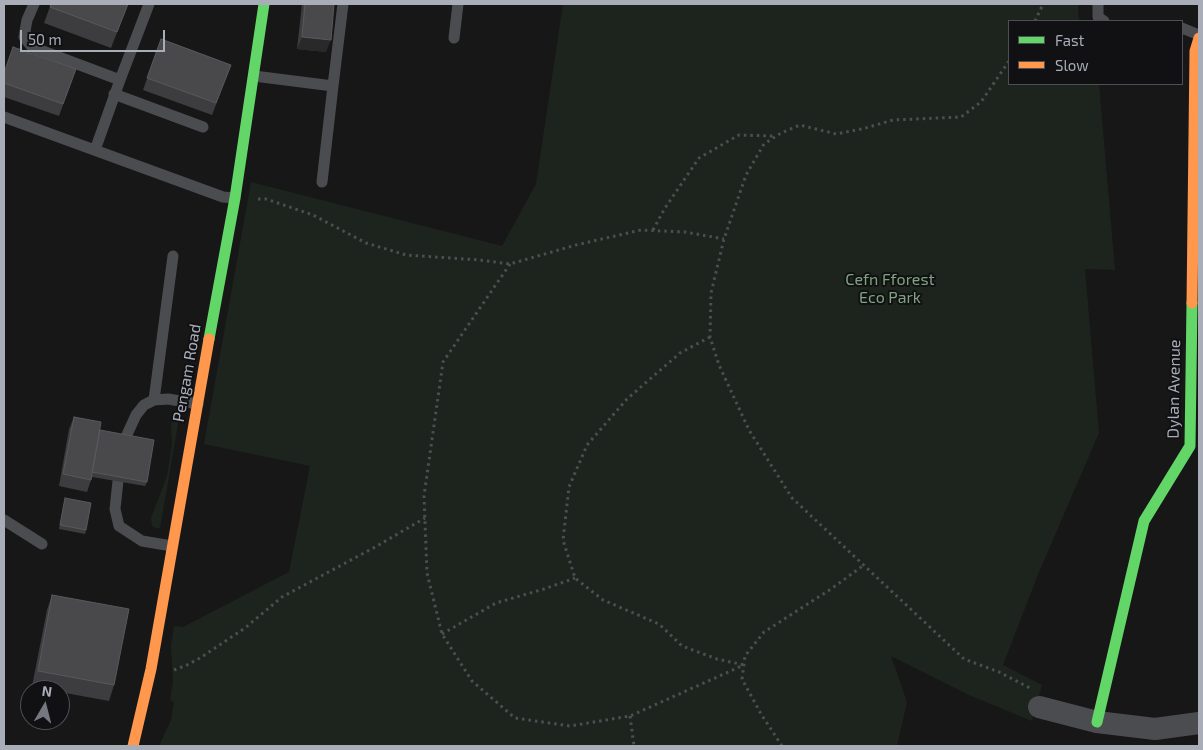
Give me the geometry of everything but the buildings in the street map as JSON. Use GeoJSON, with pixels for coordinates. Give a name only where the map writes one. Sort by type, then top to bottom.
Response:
{"type":"FeatureCollection","features":[{"type":"Feature","properties":{"kind":"main road","name":"Pengam Road"},"geometry":{"type":"LineString","coordinates":[[134,746],[151,669],[235,198],[264,4]]}},
{"type":"Feature","properties":{"kind":"main road","name":"Dylan Avenue"},"geometry":{"type":"LineString","coordinates":[[1097,722],[1144,521],[1190,446],[1195,51],[1199,36]]}},
{"type":"Feature","properties":{"kind":"street"},"geometry":{"type":"LineString","coordinates":[[1039,707],[1154,738],[1199,723]]}},
{"type":"Feature","properties":{"kind":"lane"},"geometry":{"type":"LineString","coordinates":[[34,4],[27,20],[24,37],[32,47],[120,80]]}},
{"type":"Feature","properties":{"kind":"lane"},"geometry":{"type":"LineString","coordinates":[[95,150],[114,94],[149,4]]}},
{"type":"Feature","properties":{"kind":"lane"},"geometry":{"type":"LineString","coordinates":[[322,182],[343,4]]}},
{"type":"Feature","properties":{"kind":"lane"},"geometry":{"type":"LineString","coordinates":[[454,38],[458,4]]}},
{"type":"Feature","properties":{"kind":"lane"},"geometry":{"type":"LineString","coordinates":[[1098,4],[1098,17],[1102,20]]}},
{"type":"Feature","properties":{"kind":"lane"},"geometry":{"type":"LineString","coordinates":[[1183,28],[1199,36]]}},
{"type":"Feature","properties":{"kind":"lane"},"geometry":{"type":"LineString","coordinates":[[254,76],[333,86]]}},
{"type":"Feature","properties":{"kind":"lane"},"geometry":{"type":"LineString","coordinates":[[114,94],[204,127]]}},
{"type":"Feature","properties":{"kind":"lane"},"geometry":{"type":"LineString","coordinates":[[4,117],[223,197],[235,198]]}},
{"type":"Feature","properties":{"kind":"lane"},"geometry":{"type":"LineString","coordinates":[[154,400],[173,256]]}},
{"type":"Feature","properties":{"kind":"lane"},"geometry":{"type":"LineString","coordinates":[[125,439],[136,416],[144,405],[154,400],[198,404]]}},
{"type":"Feature","properties":{"kind":"lane"},"geometry":{"type":"LineString","coordinates":[[118,481],[115,509],[119,526],[142,541],[172,546]]}},
{"type":"Feature","properties":{"kind":"lane"},"geometry":{"type":"LineString","coordinates":[[4,520],[42,544]]}},
{"type":"Feature","properties":{"kind":"path"},"geometry":{"type":"LineString","coordinates":[[1035,20],[1043,4]]}},
{"type":"Feature","properties":{"kind":"path"},"geometry":{"type":"LineString","coordinates":[[1008,62],[981,102],[961,117],[893,120],[836,134],[800,124],[764,144],[746,175],[724,239],[711,293],[710,337],[719,365],[750,430],[792,498],[964,659],[999,672],[1030,689],[1039,707]]}},
{"type":"Feature","properties":{"kind":"path"},"geometry":{"type":"LineString","coordinates":[[653,230],[665,208],[699,158],[739,135],[776,136]]}},
{"type":"Feature","properties":{"kind":"path"},"geometry":{"type":"LineString","coordinates":[[235,198],[266,199],[313,214],[366,243],[406,255],[510,264],[576,245],[641,230],[685,232],[724,239]]}},
{"type":"Feature","properties":{"kind":"path"},"geometry":{"type":"LineString","coordinates":[[510,264],[443,362],[424,496],[427,574],[442,634],[472,681],[515,718],[570,726],[630,716],[744,665]]}},
{"type":"Feature","properties":{"kind":"path"},"geometry":{"type":"LineString","coordinates":[[710,337],[680,353],[627,399],[587,445],[569,487],[563,540],[575,578],[604,600],[659,624],[682,646],[717,659],[744,665]]}},
{"type":"Feature","properties":{"kind":"path"},"geometry":{"type":"LineString","coordinates":[[170,671],[187,665],[245,628],[282,597],[425,518]]}},
{"type":"Feature","properties":{"kind":"path"},"geometry":{"type":"LineString","coordinates":[[782,746],[761,714],[742,679],[745,656],[764,632],[831,589],[864,565]]}},
{"type":"Feature","properties":{"kind":"path"},"geometry":{"type":"LineString","coordinates":[[442,634],[496,603],[575,578]]}},
{"type":"Feature","properties":{"kind":"path"},"geometry":{"type":"LineString","coordinates":[[630,716],[634,746]]}},
{"type":"Feature","properties":{"kind":"green space","name":"Cefn Fforest Eco Park"},"geometry":{"type":"Polygon","coordinates":[[[563,4],[1078,4],[1080,20],[1008,20],[1008,85],[1099,85],[1115,270],[1085,269],[1099,433],[1039,572],[1003,665],[1042,685],[1032,721],[969,695],[891,656],[907,702],[897,746],[159,746],[171,720],[174,702],[170,700],[173,681],[171,645],[174,626],[183,627],[289,572],[310,466],[204,444],[251,182],[502,246],[536,184],[563,4]]]}},
{"type":"Feature","properties":{"kind":"green space"},"geometry":{"type":"Polygon","coordinates":[[[180,413],[160,528],[156,528],[152,526],[151,518],[167,476],[172,445],[171,424],[175,416],[180,413]]]}},
{"type":"Feature","properties":{"kind":"traffic: fast"},"geometry":{"type":"LineString","coordinates":[[209,339],[235,198],[264,4]]}},
{"type":"Feature","properties":{"kind":"traffic: fast"},"geometry":{"type":"LineString","coordinates":[[1097,722],[1144,521],[1190,446],[1192,303]]}},
{"type":"Feature","properties":{"kind":"traffic: slow"},"geometry":{"type":"LineString","coordinates":[[1192,303],[1195,51],[1199,38]]}},
{"type":"Feature","properties":{"kind":"traffic: slow"},"geometry":{"type":"LineString","coordinates":[[133,746],[151,669],[209,339]]}}]}
